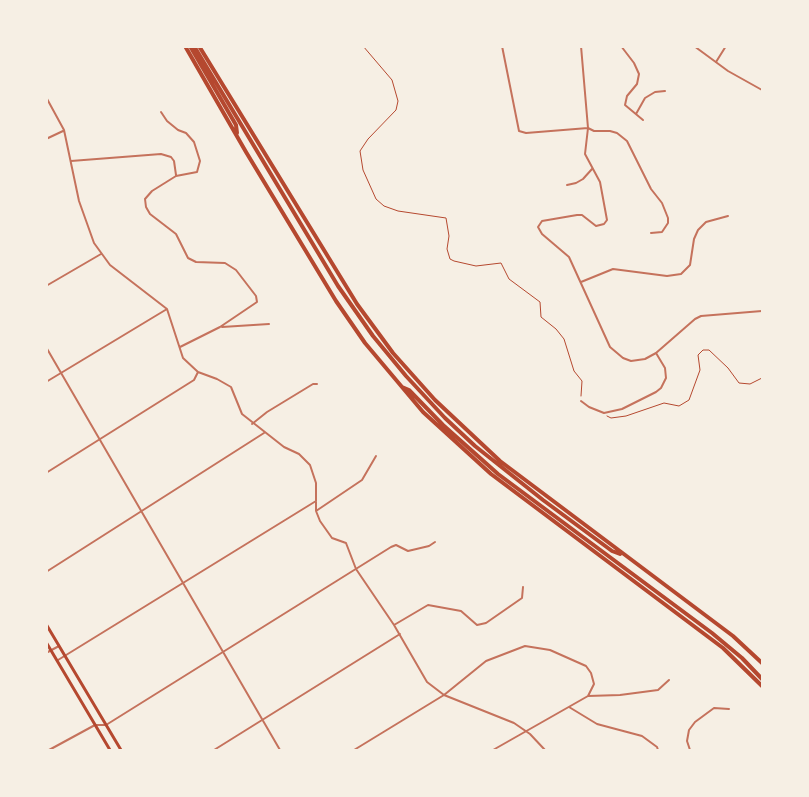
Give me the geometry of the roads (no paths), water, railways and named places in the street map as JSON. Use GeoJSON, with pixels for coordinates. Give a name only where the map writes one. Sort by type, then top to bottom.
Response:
{"type":"FeatureCollection","features":[{"type":"Feature","properties":{"kind":"highway"},"geometry":{"type":"LineString","coordinates":[[185,46],[336,301],[365,343],[401,387],[446,435],[491,474],[723,648],[762,687]]}},
{"type":"Feature","properties":{"kind":"highway"},"geometry":{"type":"LineString","coordinates":[[192,46],[236,125],[237,136]]}},
{"type":"Feature","properties":{"kind":"highway"},"geometry":{"type":"LineString","coordinates":[[192,46],[338,286],[373,336],[406,376],[445,418],[491,459],[612,551],[626,557]]}},
{"type":"Feature","properties":{"kind":"highway"},"geometry":{"type":"LineString","coordinates":[[200,46],[339,277],[393,353],[435,400],[494,456],[733,636],[762,663]]}},
{"type":"Feature","properties":{"kind":"highway"},"geometry":{"type":"LineString","coordinates":[[401,387],[410,390],[443,425],[498,474],[712,633],[742,658],[762,679]]}},
{"type":"Feature","properties":{"kind":"main road"},"geometry":{"type":"LineString","coordinates":[[46,624],[121,750]]}},
{"type":"Feature","properties":{"kind":"main road"},"geometry":{"type":"LineString","coordinates":[[46,642],[110,750]]}},
{"type":"Feature","properties":{"kind":"street"},"geometry":{"type":"LineString","coordinates":[[502,46],[521,133],[588,128],[594,131],[617,133],[627,141],[668,218],[668,223],[662,232],[651,233]]}},
{"type":"Feature","properties":{"kind":"street"},"geometry":{"type":"LineString","coordinates":[[581,46],[588,128],[585,154],[602,192],[607,217],[605,222],[596,226],[582,215],[542,221],[538,227],[566,254],[610,347],[623,358],[631,361],[645,359],[656,353],[694,319],[701,316],[762,311]]}},
{"type":"Feature","properties":{"kind":"street"},"geometry":{"type":"LineString","coordinates":[[621,46],[639,74],[638,84],[624,100],[629,110],[643,120]]}},
{"type":"Feature","properties":{"kind":"street"},"geometry":{"type":"LineString","coordinates":[[694,46],[761,89],[762,85]]}},
{"type":"Feature","properties":{"kind":"street"},"geometry":{"type":"LineString","coordinates":[[716,62],[726,46]]}},
{"type":"Feature","properties":{"kind":"street"},"geometry":{"type":"LineString","coordinates":[[636,114],[645,98],[655,92],[665,91]]}},
{"type":"Feature","properties":{"kind":"street"},"geometry":{"type":"LineString","coordinates":[[46,97],[64,130],[79,201],[94,243],[110,265],[167,309],[183,358],[198,372],[231,387],[242,414],[252,424],[284,447],[299,453],[310,465],[315,483],[316,510],[320,521],[332,538],[346,543],[356,569],[394,624],[427,682],[444,695],[514,723],[526,731],[545,750]]}},
{"type":"Feature","properties":{"kind":"street"},"geometry":{"type":"LineString","coordinates":[[161,112],[167,121],[186,133],[194,142],[200,161],[197,172],[176,176],[152,191],[145,199],[146,207],[150,214],[176,234],[188,258],[196,262],[225,263],[236,270],[256,296],[257,302],[220,327],[180,347]]}},
{"type":"Feature","properties":{"kind":"street"},"geometry":{"type":"LineString","coordinates":[[46,139],[64,130]]}},
{"type":"Feature","properties":{"kind":"street"},"geometry":{"type":"LineString","coordinates":[[71,161],[161,154],[171,157],[174,161],[176,176]]}},
{"type":"Feature","properties":{"kind":"street"},"geometry":{"type":"LineString","coordinates":[[567,185],[583,179],[592,169]]}},
{"type":"Feature","properties":{"kind":"street"},"geometry":{"type":"LineString","coordinates":[[581,282],[613,269],[667,276],[681,274],[690,265],[694,238],[698,230],[706,222],[728,216]]}},
{"type":"Feature","properties":{"kind":"street"},"geometry":{"type":"LineString","coordinates":[[46,286],[102,254]]}},
{"type":"Feature","properties":{"kind":"street"},"geometry":{"type":"LineString","coordinates":[[46,382],[167,309]]}},
{"type":"Feature","properties":{"kind":"street"},"geometry":{"type":"LineString","coordinates":[[220,327],[268,324]]}},
{"type":"Feature","properties":{"kind":"street"},"geometry":{"type":"LineString","coordinates":[[46,347],[280,750]]}},
{"type":"Feature","properties":{"kind":"street"},"geometry":{"type":"LineString","coordinates":[[581,401],[604,413],[622,409],[661,388],[666,378],[665,368],[656,353]]}},
{"type":"Feature","properties":{"kind":"street"},"geometry":{"type":"LineString","coordinates":[[46,473],[194,380],[198,372]]}},
{"type":"Feature","properties":{"kind":"street"},"geometry":{"type":"LineString","coordinates":[[252,424],[267,412],[313,384],[317,384]]}},
{"type":"Feature","properties":{"kind":"street"},"geometry":{"type":"LineString","coordinates":[[46,572],[265,433]]}},
{"type":"Feature","properties":{"kind":"street"},"geometry":{"type":"LineString","coordinates":[[316,510],[362,480],[376,456]]}},
{"type":"Feature","properties":{"kind":"street"},"geometry":{"type":"LineString","coordinates":[[57,660],[316,501]]}},
{"type":"Feature","properties":{"kind":"street"},"geometry":{"type":"LineString","coordinates":[[49,750],[95,725],[106,725],[396,546],[408,551],[429,546],[435,542]]}},
{"type":"Feature","properties":{"kind":"street"},"geometry":{"type":"LineString","coordinates":[[394,624],[428,605],[461,611],[477,624],[486,623],[522,598],[523,586]]}},
{"type":"Feature","properties":{"kind":"street"},"geometry":{"type":"LineString","coordinates":[[214,750],[400,634]]}},
{"type":"Feature","properties":{"kind":"street"},"geometry":{"type":"LineString","coordinates":[[46,653],[59,646]]}},
{"type":"Feature","properties":{"kind":"street"},"geometry":{"type":"LineString","coordinates":[[354,750],[444,695],[486,661],[525,646],[550,650],[586,666],[594,684],[588,696]]}},
{"type":"Feature","properties":{"kind":"street"},"geometry":{"type":"LineString","coordinates":[[493,750],[588,696],[658,690],[669,680]]}},
{"type":"Feature","properties":{"kind":"street"},"geometry":{"type":"LineString","coordinates":[[569,707],[597,724],[642,736],[658,750]]}},
{"type":"Feature","properties":{"kind":"street"},"geometry":{"type":"LineString","coordinates":[[690,750],[687,741],[689,730],[695,722],[714,708],[729,709]]}}]}
